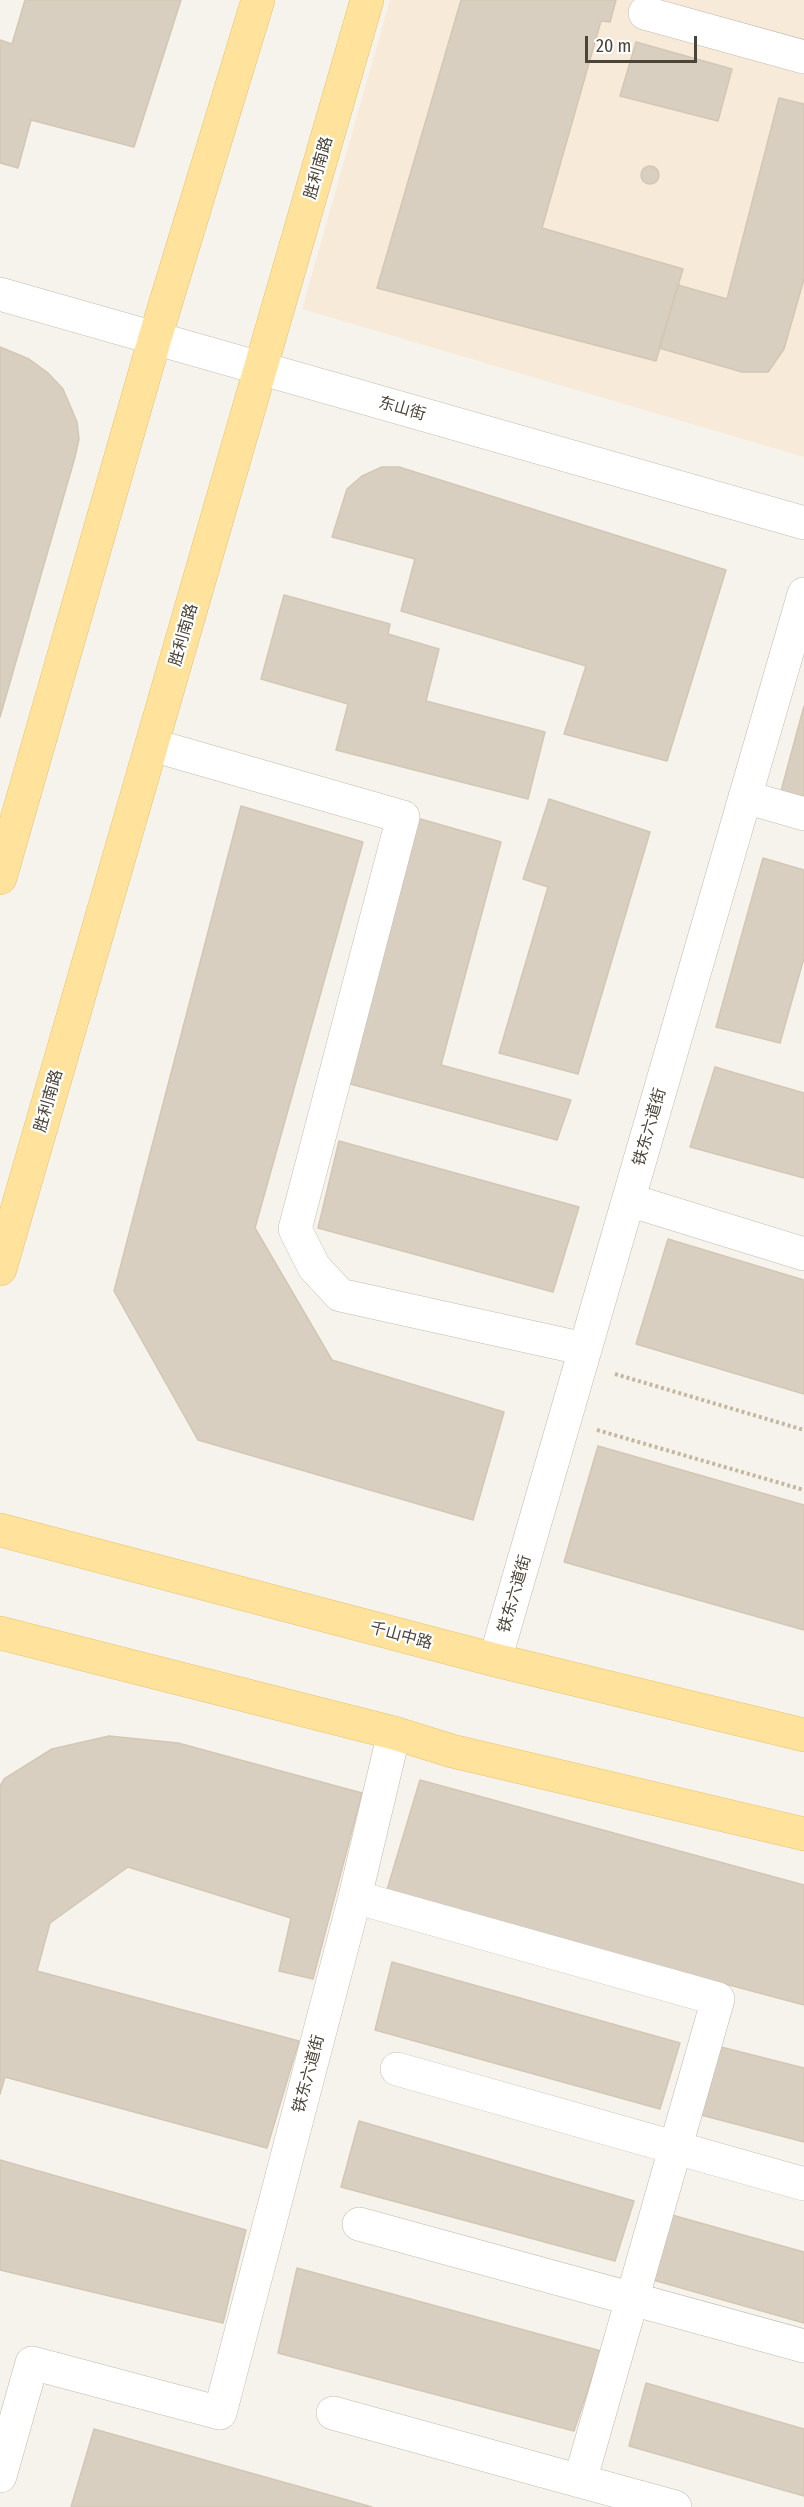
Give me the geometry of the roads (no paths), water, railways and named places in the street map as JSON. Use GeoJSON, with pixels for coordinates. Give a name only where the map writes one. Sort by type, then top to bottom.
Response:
{"type":"FeatureCollection","features":[{"type":"Feature","properties":{"kind":"main road"},"geometry":{"type":"LineString","coordinates":[[0,878],[155,338],[258,0]]}},
{"type":"Feature","properties":{"kind":"main road","name":"胜利南路"},"geometry":{"type":"LineString","coordinates":[[0,1269],[367,0]]}},
{"type":"Feature","properties":{"kind":"main road","name":"千山中路"},"geometry":{"type":"LineString","coordinates":[[0,1530],[495,1660],[804,1735]]}},
{"type":"Feature","properties":{"kind":"main road"},"geometry":{"type":"LineString","coordinates":[[0,1633],[394,1733],[452,1751],[804,1834]]}},
{"type":"Feature","properties":{"kind":"street"},"geometry":{"type":"LineString","coordinates":[[645,13],[804,57]]}},
{"type":"Feature","properties":{"kind":"street","name":"东山街"},"geometry":{"type":"LineString","coordinates":[[0,294],[804,523]]}},
{"type":"Feature","properties":{"kind":"street","name":"铁东六道街"},"geometry":{"type":"LineString","coordinates":[[495,1660],[804,594]]}},
{"type":"Feature","properties":{"kind":"street"},"geometry":{"type":"LineString","coordinates":[[152,746],[403,817],[295,1229],[314,1267],[340,1295],[583,1357]]}},
{"type":"Feature","properties":{"kind":"street"},"geometry":{"type":"LineString","coordinates":[[745,797],[804,814]]}},
{"type":"Feature","properties":{"kind":"street"},"geometry":{"type":"LineString","coordinates":[[629,1200],[804,1254]]}},
{"type":"Feature","properties":{"kind":"street","name":"铁东六道街"},"geometry":{"type":"LineString","coordinates":[[0,2476],[32,2363],[220,2413],[355,1897],[394,1733]]}},
{"type":"Feature","properties":{"kind":"street"},"geometry":{"type":"LineString","coordinates":[[355,1897],[717,1999],[580,2481]]}},
{"type":"Feature","properties":{"kind":"street"},"geometry":{"type":"LineString","coordinates":[[397,2069],[804,2184]]}},
{"type":"Feature","properties":{"kind":"street"},"geometry":{"type":"LineString","coordinates":[[359,2224],[804,2346]]}},
{"type":"Feature","properties":{"kind":"street"},"geometry":{"type":"LineString","coordinates":[[333,2413],[675,2507]]}}]}
